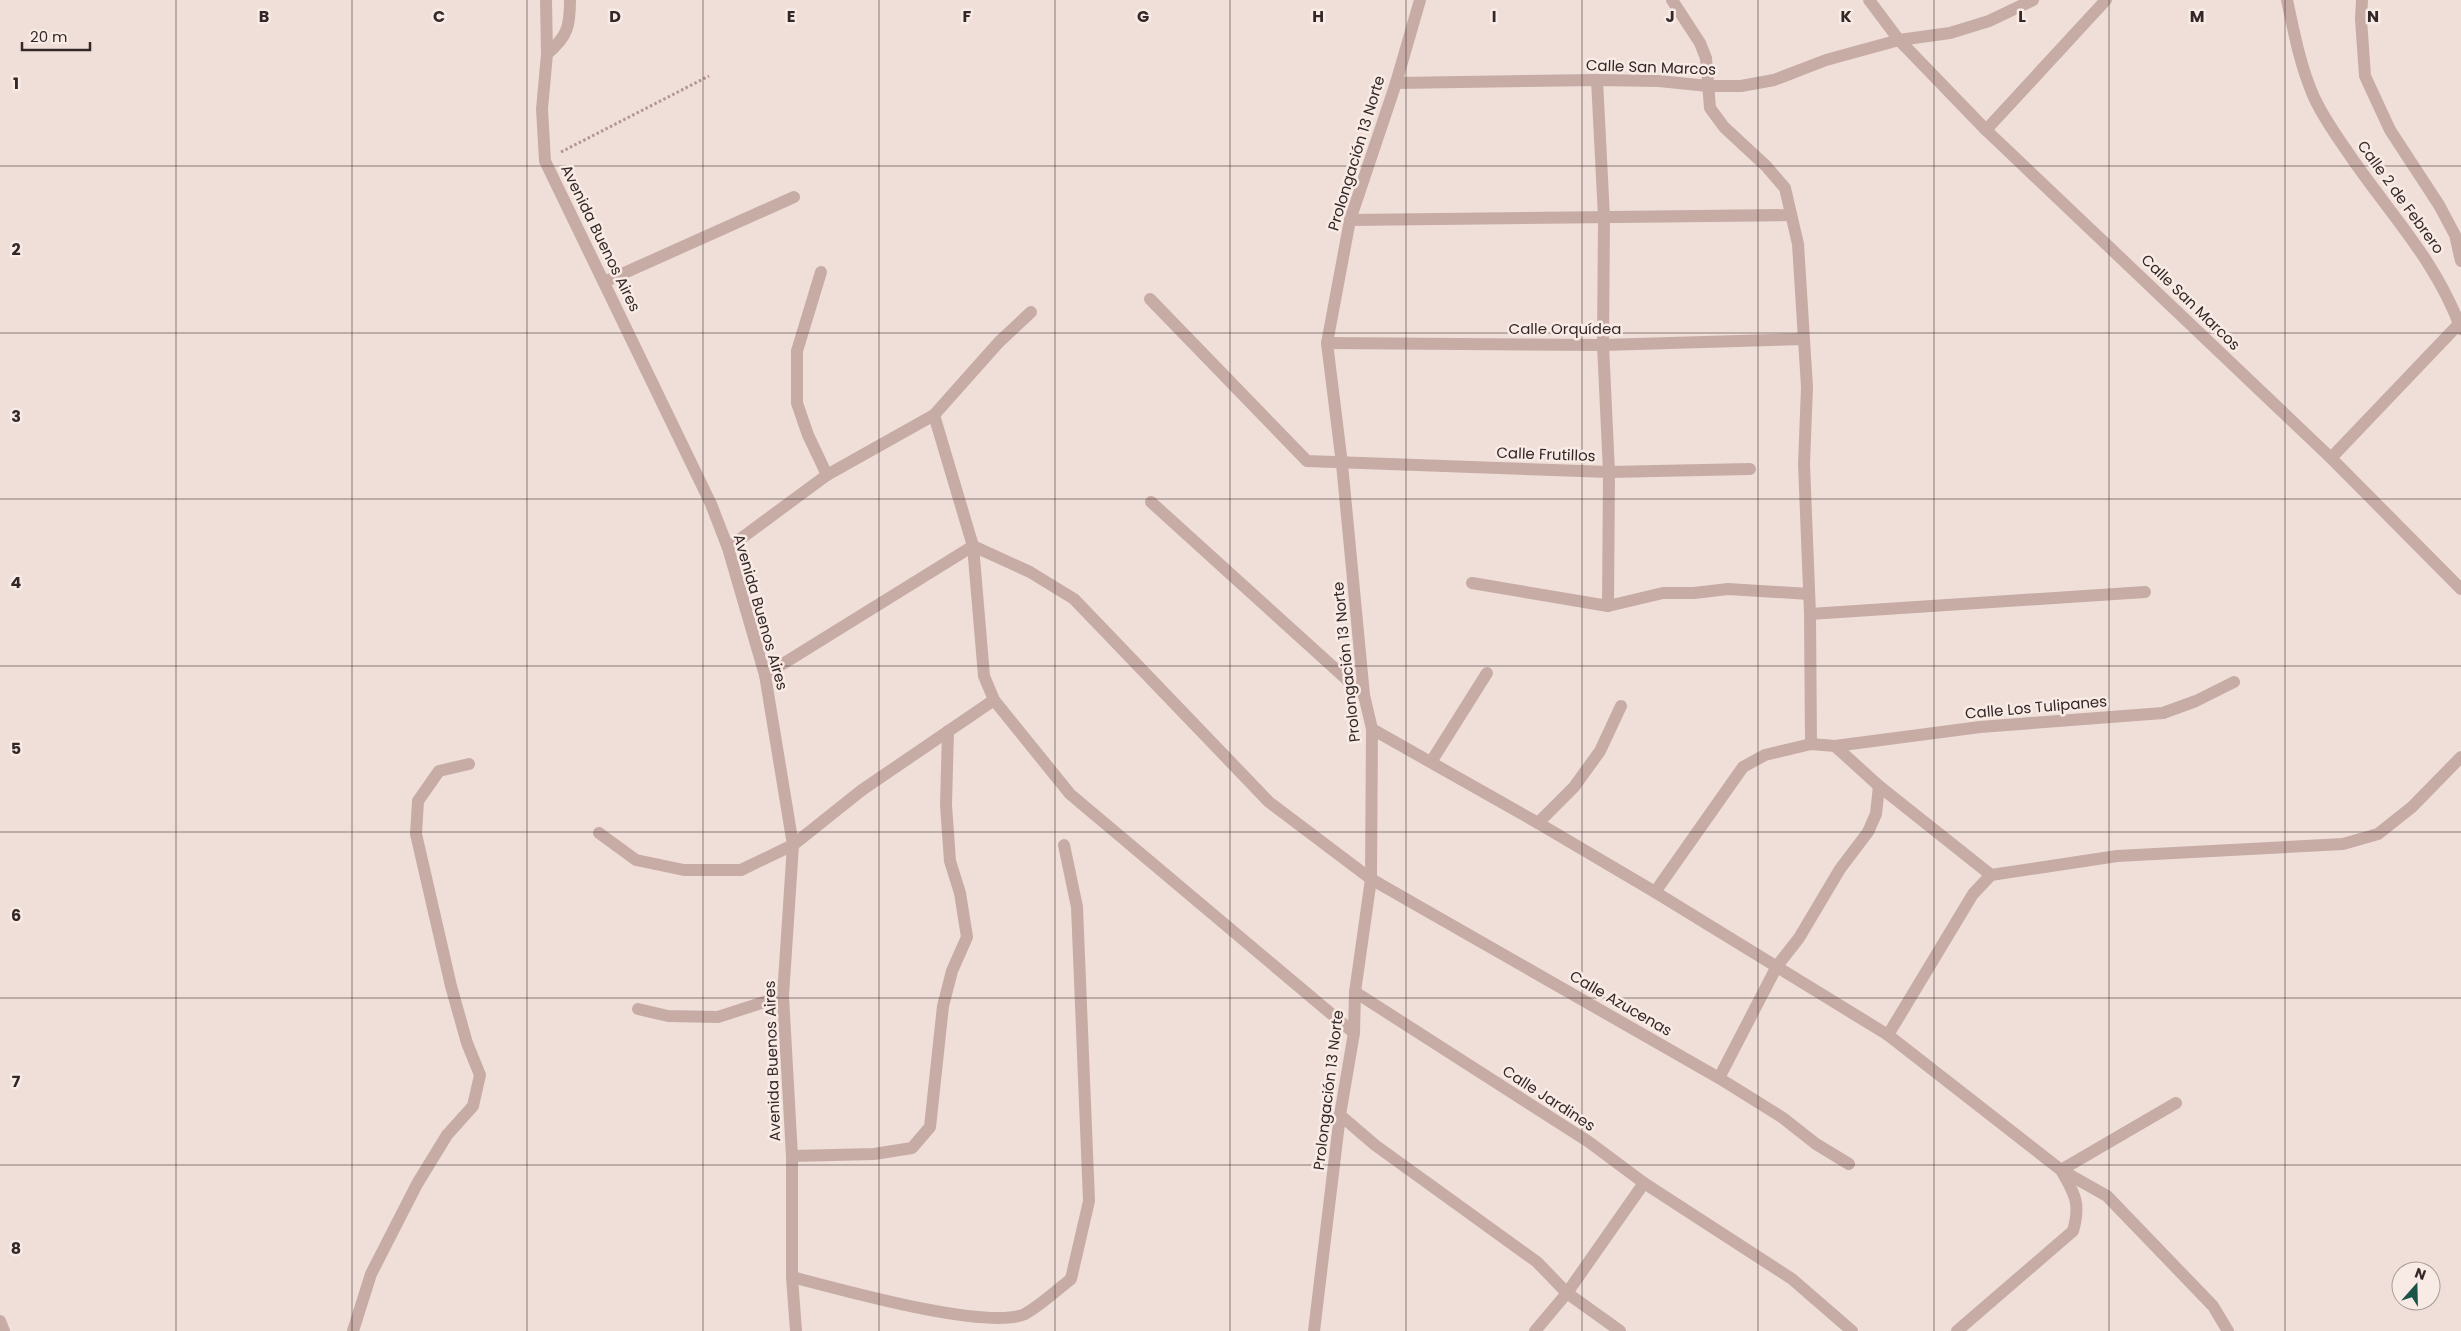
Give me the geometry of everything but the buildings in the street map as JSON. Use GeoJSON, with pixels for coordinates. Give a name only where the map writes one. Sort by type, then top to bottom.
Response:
{"type":"FeatureCollection","features":[{"type":"Feature","properties":{"kind":"street","name":"Avenida Buenos Aires"},"geometry":{"type":"LineString","coordinates":[[546,0],[547,54],[542,109],[545,161],[711,504],[728,548],[765,675],[793,845],[783,996],[792,1156],[792,1277],[796,1331]]}},
{"type":"Feature","properties":{"kind":"street"},"geometry":{"type":"LineString","coordinates":[[547,54],[561,42],[570,24],[570,0]]}},
{"type":"Feature","properties":{"kind":"street","name":"Prolongación 13 Norte"},"geometry":{"type":"LineString","coordinates":[[1314,1331],[1340,1115],[1354,1033],[1355,992],[1371,879],[1372,729],[1364,695],[1342,464],[1327,343],[1350,220],[1396,83],[1420,0]]}},
{"type":"Feature","properties":{"kind":"street"},"geometry":{"type":"LineString","coordinates":[[1672,0],[1700,43],[1706,58],[1710,108],[1724,127],[1766,166],[1785,188],[1798,244],[1807,387],[1804,464],[1810,614],[1811,744]]}},
{"type":"Feature","properties":{"kind":"street","name":"Calle San Marcos"},"geometry":{"type":"LineString","coordinates":[[1868,0],[1899,40],[1986,130],[2331,458],[2461,589]]}},
{"type":"Feature","properties":{"kind":"street"},"geometry":{"type":"LineString","coordinates":[[1899,40],[1950,33],[1989,21],[2033,0]]}},
{"type":"Feature","properties":{"kind":"street"},"geometry":{"type":"LineString","coordinates":[[1986,130],[2106,0]]}},
{"type":"Feature","properties":{"kind":"street","name":"Calle 2 de Febrero"},"geometry":{"type":"LineString","coordinates":[[2287,0],[2300,56],[2313,96],[2335,134],[2372,188],[2423,253],[2446,291],[2460,326]]}},
{"type":"Feature","properties":{"kind":"street"},"geometry":{"type":"LineString","coordinates":[[2362,0],[2361,19],[2365,76],[2390,130],[2455,235],[2461,261]]}},
{"type":"Feature","properties":{"kind":"street","name":"Calle San Marcos"},"geometry":{"type":"LineString","coordinates":[[1396,83],[1597,80],[1658,81],[1708,86],[1741,86],[1774,80],[1834,58],[1899,40]]}},
{"type":"Feature","properties":{"kind":"street"},"geometry":{"type":"LineString","coordinates":[[1597,80],[1604,217],[1603,345],[1609,472],[1608,606]]}},
{"type":"Feature","properties":{"kind":"street"},"geometry":{"type":"LineString","coordinates":[[604,282],[794,197]]}},
{"type":"Feature","properties":{"kind":"street"},"geometry":{"type":"LineString","coordinates":[[1350,220],[1791,215]]}},
{"type":"Feature","properties":{"kind":"street"},"geometry":{"type":"LineString","coordinates":[[821,272],[797,351],[797,403],[808,435],[827,475]]}},
{"type":"Feature","properties":{"kind":"street","name":"Calle Frutillos"},"geometry":{"type":"LineString","coordinates":[[1150,299],[1307,461],[1342,464],[1609,472],[1750,469]]}},
{"type":"Feature","properties":{"kind":"street"},"geometry":{"type":"LineString","coordinates":[[2331,458],[2460,326],[2461,304]]}},
{"type":"Feature","properties":{"kind":"street"},"geometry":{"type":"LineString","coordinates":[[728,548],[827,475],[934,415],[999,342],[1032,312]]}},
{"type":"Feature","properties":{"kind":"street","name":"Calle Orquídea"},"geometry":{"type":"LineString","coordinates":[[1327,343],[1603,345],[1803,339]]}},
{"type":"Feature","properties":{"kind":"street"},"geometry":{"type":"LineString","coordinates":[[934,415],[973,546],[984,676],[994,700],[1070,794],[1354,1033]]}},
{"type":"Feature","properties":{"kind":"street"},"geometry":{"type":"LineString","coordinates":[[1151,502],[1364,695]]}},
{"type":"Feature","properties":{"kind":"street"},"geometry":{"type":"LineString","coordinates":[[765,675],[973,546]]}},
{"type":"Feature","properties":{"kind":"street","name":"Calle Azucenas"},"geometry":{"type":"LineString","coordinates":[[973,546],[1030,572],[1074,599],[1269,802],[1371,879],[1719,1078],[1783,1118],[1816,1144],[1849,1164]]}},
{"type":"Feature","properties":{"kind":"street"},"geometry":{"type":"LineString","coordinates":[[1472,583],[1608,606],[1663,593],[1694,593],[1728,589],[1808,594]]}},
{"type":"Feature","properties":{"kind":"street"},"geometry":{"type":"LineString","coordinates":[[1810,614],[2145,592]]}},
{"type":"Feature","properties":{"kind":"street"},"geometry":{"type":"LineString","coordinates":[[1430,762],[1487,673]]}},
{"type":"Feature","properties":{"kind":"street","name":"Calle Los Tulipanes"},"geometry":{"type":"LineString","coordinates":[[1655,892],[1743,767],[1765,756],[1811,744],[1835,746],[1980,727],[2164,713],[2196,701],[2234,682]]}},
{"type":"Feature","properties":{"kind":"street"},"geometry":{"type":"LineString","coordinates":[[599,833],[636,860],[684,870],[742,870],[793,845],[862,790],[994,700]]}},
{"type":"Feature","properties":{"kind":"street"},"geometry":{"type":"LineString","coordinates":[[1538,823],[1574,787],[1600,751],[1621,706]]}},
{"type":"Feature","properties":{"kind":"street"},"geometry":{"type":"LineString","coordinates":[[1372,729],[1655,892],[1888,1035],[2061,1170],[2107,1196],[2213,1306],[2228,1331]]}},
{"type":"Feature","properties":{"kind":"street"},"geometry":{"type":"LineString","coordinates":[[792,1156],[874,1154],[912,1148],[930,1127],[943,1006],[952,971],[967,936],[960,893],[950,862],[946,805],[948,731]]}},
{"type":"Feature","properties":{"kind":"street"},"geometry":{"type":"LineString","coordinates":[[1835,746],[1879,786],[1990,875]]}},
{"type":"Feature","properties":{"kind":"street"},"geometry":{"type":"LineString","coordinates":[[1888,1035],[1974,894],[1990,875],[2117,856],[2343,844],[2378,834],[2412,807],[2461,758]]}},
{"type":"Feature","properties":{"kind":"street"},"geometry":{"type":"LineString","coordinates":[[352,1331],[371,1274],[416,1184],[447,1135],[474,1106],[480,1075],[467,1042],[451,986],[416,834],[418,801],[439,771],[469,764]]}},
{"type":"Feature","properties":{"kind":"street"},"geometry":{"type":"LineString","coordinates":[[1719,1078],[1777,966],[1798,938],[1840,869],[1868,832],[1876,814],[1879,786]]}},
{"type":"Feature","properties":{"kind":"street"},"geometry":{"type":"LineString","coordinates":[[792,1277],[931,1312],[997,1319],[1024,1314],[1071,1279],[1088,1201],[1077,907],[1064,845]]}},
{"type":"Feature","properties":{"kind":"street","name":"Calle Jardines"},"geometry":{"type":"LineString","coordinates":[[1355,992],[1589,1142],[1644,1183],[1792,1279],[1852,1331]]}},
{"type":"Feature","properties":{"kind":"street"},"geometry":{"type":"LineString","coordinates":[[638,1009],[668,1016],[718,1017],[783,996]]}},
{"type":"Feature","properties":{"kind":"street"},"geometry":{"type":"LineString","coordinates":[[2061,1170],[2176,1103]]}},
{"type":"Feature","properties":{"kind":"street"},"geometry":{"type":"LineString","coordinates":[[1340,1115],[1375,1145],[1537,1262],[1567,1293],[1620,1331]]}},
{"type":"Feature","properties":{"kind":"street"},"geometry":{"type":"LineString","coordinates":[[1957,1331],[2073,1231],[2078,1213],[2075,1193],[2061,1170]]}},
{"type":"Feature","properties":{"kind":"street"},"geometry":{"type":"LineString","coordinates":[[1535,1331],[1567,1293],[1644,1183]]}},
{"type":"Feature","properties":{"kind":"street"},"geometry":{"type":"LineString","coordinates":[[0,1321],[4,1331]]}},
{"type":"Feature","properties":{"kind":"path"},"geometry":{"type":"LineString","coordinates":[[545,161],[709,76]]}}]}
